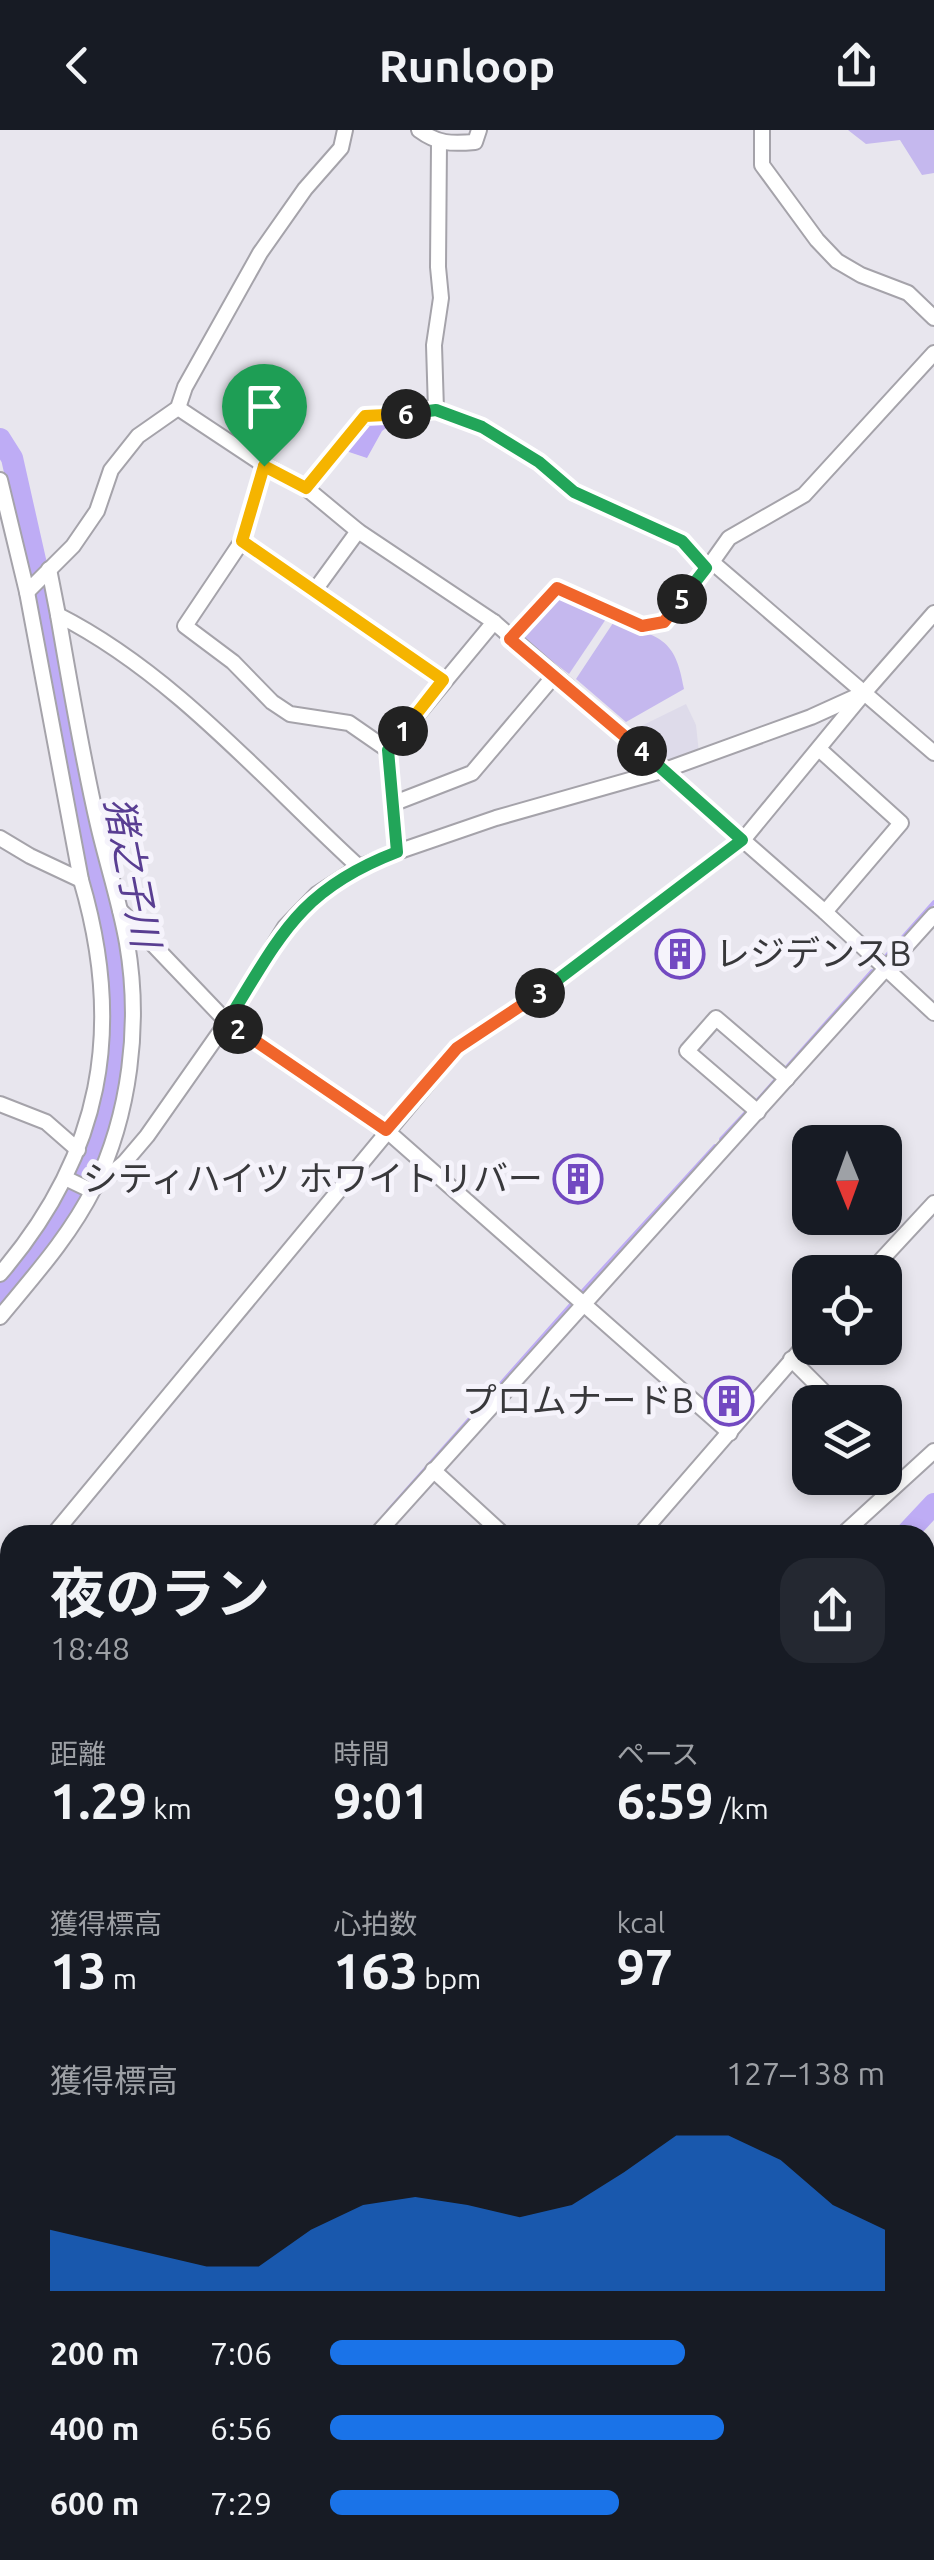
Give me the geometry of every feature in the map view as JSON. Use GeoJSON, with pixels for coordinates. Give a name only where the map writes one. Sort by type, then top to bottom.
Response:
{"type":"FeatureCollection","features":[{"type":"Feature","properties":{"kind":"street"},"geometry":{"type":"LineString","coordinates":[[30,590],[74,546],[97,511],[111,470],[138,436],[178,408],[185,387],[260,252],[305,189],[342,148],[345,130]]}},
{"type":"Feature","properties":{"kind":"street"},"geometry":{"type":"LineString","coordinates":[[419,130],[439,143],[475,142],[479,130]]}},
{"type":"Feature","properties":{"kind":"street"},"geometry":{"type":"LineString","coordinates":[[762,130],[762,165],[817,240],[837,260],[861,275],[908,293],[934,318]]}},
{"type":"Feature","properties":{"kind":"street"},"geometry":{"type":"LineString","coordinates":[[436,410],[434,345],[441,298],[439,143]]}},
{"type":"Feature","properties":{"kind":"street"},"geometry":{"type":"LineString","coordinates":[[510,639],[557,588],[642,626],[664,622],[729,538],[804,494],[934,353]]}},
{"type":"Feature","properties":{"kind":"street"},"geometry":{"type":"LineString","coordinates":[[178,408],[264,466],[306,488],[358,531],[494,622],[825,912],[934,1014]]}},
{"type":"Feature","properties":{"kind":"street"},"geometry":{"type":"LineString","coordinates":[[306,488],[365,416],[436,410],[482,427],[539,462],[574,492],[682,541],[934,753]]}},
{"type":"Feature","properties":{"kind":"street"},"geometry":{"type":"LineString","coordinates":[[264,466],[242,541],[185,626],[233,662],[272,702],[290,714],[349,723],[388,750]]}},
{"type":"Feature","properties":{"kind":"street"},"geometry":{"type":"LineString","coordinates":[[0,519],[2,486]]}},
{"type":"Feature","properties":{"kind":"street"},"geometry":{"type":"LineString","coordinates":[[0,1274],[68,1180],[94,1101],[103,1044],[103,984],[95,915],[81,880],[30,590],[2,486]]}},
{"type":"Feature","properties":{"kind":"street"},"geometry":{"type":"LineString","coordinates":[[315,590],[358,531]]}},
{"type":"Feature","properties":{"kind":"street"},"geometry":{"type":"LineString","coordinates":[[242,541],[443,680]]}},
{"type":"Feature","properties":{"kind":"street"},"geometry":{"type":"LineString","coordinates":[[0,1317],[69,1230],[91,1189],[125,1098],[130,1068],[130,966],[47,571]]}},
{"type":"Feature","properties":{"kind":"street"},"geometry":{"type":"LineString","coordinates":[[61,1525],[457,1048],[543,991],[742,840],[934,613]]}},
{"type":"Feature","properties":{"kind":"street"},"geometry":{"type":"LineString","coordinates":[[58,616],[83,628],[186,706],[243,754],[359,867]]}},
{"type":"Feature","properties":{"kind":"street"},"geometry":{"type":"LineString","coordinates":[[397,852],[388,750],[494,622]]}},
{"type":"Feature","properties":{"kind":"street"},"geometry":{"type":"LineString","coordinates":[[392,804],[472,773],[554,676]]}},
{"type":"Feature","properties":{"kind":"street"},"geometry":{"type":"LineString","coordinates":[[91,1189],[124,1164],[147,1136],[227,1022],[286,928],[316,894],[359,867],[397,852],[496,818],[664,770],[864,693]]}},
{"type":"Feature","properties":{"kind":"street"},"geometry":{"type":"LineString","coordinates":[[819,749],[901,823],[825,912]]}},
{"type":"Feature","properties":{"kind":"street"},"geometry":{"type":"LineString","coordinates":[[0,838],[81,880]]}},
{"type":"Feature","properties":{"kind":"street"},"geometry":{"type":"LineString","coordinates":[[95,915],[118,911]]}},
{"type":"Feature","properties":{"kind":"street"},"geometry":{"type":"LineString","coordinates":[[118,911],[227,1022],[386,1130],[730,1433]]}},
{"type":"Feature","properties":{"kind":"street"},"geometry":{"type":"LineString","coordinates":[[385,1525],[580,1299],[934,915]]}},
{"type":"Feature","properties":{"kind":"street"},"geometry":{"type":"LineString","coordinates":[[753,1108],[687,1051],[716,1018],[783,1076]]}},
{"type":"Feature","properties":{"kind":"street"},"geometry":{"type":"LineString","coordinates":[[0,1104],[46,1122],[78,1150]]}},
{"type":"Feature","properties":{"kind":"street"},"geometry":{"type":"LineString","coordinates":[[68,1180],[91,1189]]}},
{"type":"Feature","properties":{"kind":"street"},"geometry":{"type":"LineString","coordinates":[[886,1255],[934,1202]]}},
{"type":"Feature","properties":{"kind":"street"},"geometry":{"type":"LineString","coordinates":[[649,1525],[792,1359]]}},
{"type":"Feature","properties":{"kind":"street"},"geometry":{"type":"LineString","coordinates":[[798,1365],[817,1385]]}},
{"type":"Feature","properties":{"kind":"street"},"geometry":{"type":"LineString","coordinates":[[853,1525],[934,1451]]}},
{"type":"Feature","properties":{"kind":"street"},"geometry":{"type":"LineString","coordinates":[[433,1470],[493,1525]]}},
{"type":"Feature","properties":{"kind":"shaded area"},"geometry":{"type":"Polygon","coordinates":[[[848,130],[934,130],[934,173],[922,175],[900,140],[866,144],[848,130]]]}},
{"type":"Feature","properties":{"kind":"shaded area"},"geometry":{"type":"Polygon","coordinates":[[[389,421],[367,458],[343,450],[361,426],[389,421]]]}},
{"type":"Feature","properties":{"kind":"shaded area"},"geometry":{"type":"Polygon","coordinates":[[[561,594],[608,616],[569,674],[518,635],[561,594]]]}},
{"type":"Feature","properties":{"kind":"shaded area"},"geometry":{"type":"Polygon","coordinates":[[[615,620],[654,636],[670,649],[684,689],[626,722],[576,679],[615,620]]]}},
{"type":"Feature","properties":{"kind":"shaded area"},"geometry":{"type":"Polygon","coordinates":[[[686,704],[696,725],[699,753],[673,764],[635,729],[686,704]]]}},
{"type":"Feature","properties":{"kind":"waterway","name":"猪之子川"},"geometry":{"type":"LineString","coordinates":[[0,439],[12,458],[44,600],[113,952],[120,1023],[98,1148],[67,1209],[0,1296]]}},
{"type":"Feature","properties":{"kind":"waterway"},"geometry":{"type":"LineString","coordinates":[[886,956],[934,902]]}},
{"type":"Feature","properties":{"kind":"waterway"},"geometry":{"type":"LineString","coordinates":[[756,1102],[872,971]]}},
{"type":"Feature","properties":{"kind":"waterway"},"geometry":{"type":"LineString","coordinates":[[721,1139],[749,1109]]}},
{"type":"Feature","properties":{"kind":"waterway"},"geometry":{"type":"LineString","coordinates":[[580,1294],[715,1146]]}},
{"type":"Feature","properties":{"kind":"waterway"},"geometry":{"type":"LineString","coordinates":[[388,1511],[574,1301]]}},
{"type":"Feature","properties":{"kind":"waterway"},"geometry":{"type":"LineString","coordinates":[[914,1525],[934,1504]]}},
{"type":"Feature","properties":{"kind":"place","name":"レジデンスB"},"geometry":{"type":"Point","coordinates":[680,954]}},
{"type":"Feature","properties":{"kind":"place","name":"シティハイツ ホワイトリバー"},"geometry":{"type":"Point","coordinates":[578,1179]}},
{"type":"Feature","properties":{"kind":"place","name":"プロムナードB"},"geometry":{"type":"Point","coordinates":[729,1401]}},
{"type":"Feature","properties":{"kind":"route"},"geometry":{"type":"LineString","coordinates":[[436,410],[482,427],[539,462],[574,492],[682,541],[706,568],[664,622],[642,626],[557,588],[510,639],[742,840],[543,991],[457,1048],[386,1130],[227,1022],[286,928],[316,894],[359,867],[397,852],[388,750],[443,680],[242,541],[264,466],[306,488],[365,416],[436,410]]}}]}
